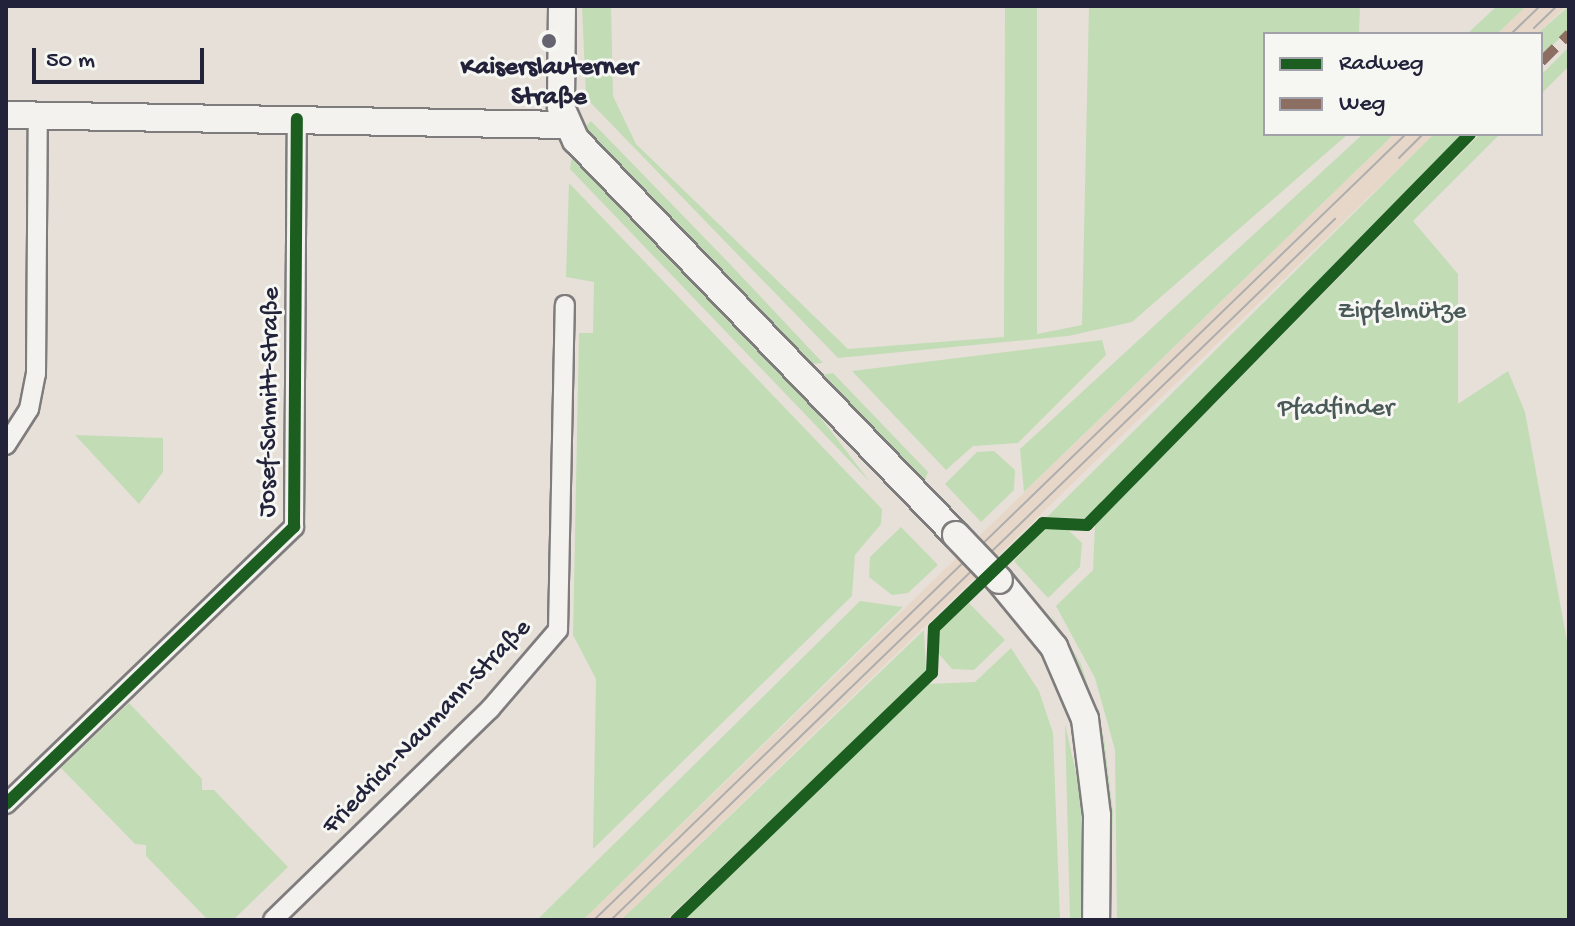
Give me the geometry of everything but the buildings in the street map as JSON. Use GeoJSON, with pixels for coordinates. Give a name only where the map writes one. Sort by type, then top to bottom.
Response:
{"type":"FeatureCollection","features":[{"type":"Feature","properties":{"kind":"main road"},"geometry":{"type":"LineString","coordinates":[[562,6],[566,125],[999,580],[1054,647],[1085,719],[1096,793],[1096,920]]}},
{"type":"Feature","properties":{"kind":"main road"},"geometry":{"type":"LineString","coordinates":[[6,115],[566,125]]}},
{"type":"Feature","properties":{"kind":"street"},"geometry":{"type":"LineString","coordinates":[[6,445],[29,409],[36,374],[38,115]]}},
{"type":"Feature","properties":{"kind":"street","name":"Josef-Schmitt-Straße"},"geometry":{"type":"LineString","coordinates":[[6,804],[294,527],[297,119]]}},
{"type":"Feature","properties":{"kind":"street","name":"Friedrich-Naumann-Straße"},"geometry":{"type":"LineString","coordinates":[[273,920],[501,698],[558,630],[565,305]]}},
{"type":"Feature","properties":{"kind":"shaded area"},"geometry":{"type":"Polygon","coordinates":[[[1526,6],[1566,6],[1539,32],[1499,32],[1526,6]]]}},
{"type":"Feature","properties":{"kind":"shaded area"},"geometry":{"type":"Polygon","coordinates":[[[1392,136],[1432,136],[621,920],[583,920],[1392,136]]]}},
{"type":"Feature","properties":{"kind":"green space"},"geometry":{"type":"Polygon","coordinates":[[[582,6],[611,6],[613,96],[636,144],[848,349],[1004,337],[1005,6],[1037,6],[1037,334],[1082,325],[1089,6],[1360,6],[1359,32],[1263,32],[1263,136],[1346,136],[1132,322],[1068,336],[838,358],[586,98],[582,6]]]}},
{"type":"Feature","properties":{"kind":"green space"},"geometry":{"type":"Polygon","coordinates":[[[1497,6],[1526,6],[1499,32],[1469,32],[1497,6]]]}},
{"type":"Feature","properties":{"kind":"green space"},"geometry":{"type":"Polygon","coordinates":[[[1569,6],[1569,29],[1543,55],[1543,32],[1539,32],[1569,6]]]}},
{"type":"Feature","properties":{"kind":"green space"},"geometry":{"type":"Polygon","coordinates":[[[1569,47],[1569,66],[1543,92],[1543,73],[1569,47]]]}},
{"type":"Feature","properties":{"kind":"green space"},"geometry":{"type":"Polygon","coordinates":[[[591,121],[823,363],[811,364],[583,129],[591,121]]]}},
{"type":"Feature","properties":{"kind":"green space"},"geometry":{"type":"Polygon","coordinates":[[[1361,136],[1392,136],[1024,492],[1020,449],[1361,136]]]}},
{"type":"Feature","properties":{"kind":"green space"},"geometry":{"type":"Polygon","coordinates":[[[1432,136],[1461,136],[1087,518],[1047,517],[1432,136]]]}},
{"type":"Feature","properties":{"kind":"green space"},"geometry":{"type":"Polygon","coordinates":[[[1478,136],[1498,136],[1413,221],[1458,274],[1458,404],[1508,371],[1525,412],[1569,652],[1569,920],[1117,920],[1115,750],[1095,678],[1056,606],[1093,570],[1095,525],[1478,136]]]}},
{"type":"Feature","properties":{"kind":"green space"},"geometry":{"type":"Polygon","coordinates":[[[572,155],[801,392],[870,482],[570,169],[572,155]]]}},
{"type":"Feature","properties":{"kind":"green space"},"geometry":{"type":"Polygon","coordinates":[[[569,183],[882,509],[881,524],[855,555],[852,596],[593,849],[596,679],[573,635],[579,333],[593,333],[594,282],[566,277],[569,183]]]}},
{"type":"Feature","properties":{"kind":"green space"},"geometry":{"type":"Polygon","coordinates":[[[1102,340],[1106,355],[1018,443],[973,446],[946,470],[852,371],[1102,340]]]}},
{"type":"Feature","properties":{"kind":"green space"},"geometry":{"type":"Polygon","coordinates":[[[833,373],[928,472],[924,483],[821,375],[833,373]]]}},
{"type":"Feature","properties":{"kind":"green space"},"geometry":{"type":"Polygon","coordinates":[[[75,435],[163,438],[163,472],[139,504],[75,435]]]}},
{"type":"Feature","properties":{"kind":"green space"},"geometry":{"type":"Polygon","coordinates":[[[994,451],[1015,470],[1014,490],[981,522],[945,484],[977,452],[994,451]]]}},
{"type":"Feature","properties":{"kind":"green space"},"geometry":{"type":"Polygon","coordinates":[[[901,527],[938,565],[908,593],[892,595],[869,577],[870,557],[901,527]]]}},
{"type":"Feature","properties":{"kind":"green space"},"geometry":{"type":"Polygon","coordinates":[[[1046,527],[1065,527],[1082,543],[1080,567],[1048,598],[1014,561],[1046,527]]]}},
{"type":"Feature","properties":{"kind":"green space"},"geometry":{"type":"Polygon","coordinates":[[[860,601],[903,607],[583,920],[537,920],[860,601]]]}},
{"type":"Feature","properties":{"kind":"green space"},"geometry":{"type":"Polygon","coordinates":[[[969,603],[1005,640],[974,670],[952,669],[938,653],[939,631],[969,603]]]}},
{"type":"Feature","properties":{"kind":"green space"},"geometry":{"type":"Polygon","coordinates":[[[1050,613],[1081,664],[1104,738],[1113,812],[1110,920],[1102,744],[1082,680],[1050,613]]]}},
{"type":"Feature","properties":{"kind":"green space"},"geometry":{"type":"Polygon","coordinates":[[[924,630],[926,672],[666,920],[621,920],[924,630]]]}},
{"type":"Feature","properties":{"kind":"green space"},"geometry":{"type":"Polygon","coordinates":[[[1011,648],[1039,691],[1053,733],[1060,920],[684,920],[927,684],[975,682],[1011,648]]]}},
{"type":"Feature","properties":{"kind":"green space"},"geometry":{"type":"Polygon","coordinates":[[[129,703],[202,779],[202,790],[214,790],[288,867],[233,920],[208,920],[146,856],[146,845],[135,844],[61,768],[129,703]]]}},
{"type":"Feature","properties":{"kind":"green space"},"geometry":{"type":"Polygon","coordinates":[[[1065,724],[1081,795],[1082,920],[1070,920],[1065,724]]]}},
{"type":"Feature","properties":{"kind":"tram line"},"geometry":{"type":"LineString","coordinates":[[1513,32],[1540,6]]}},
{"type":"Feature","properties":{"kind":"tram line"},"geometry":{"type":"LineString","coordinates":[[1534,28],[1557,6]]}},
{"type":"Feature","properties":{"kind":"tram line"},"geometry":{"type":"LineString","coordinates":[[594,920],[1404,136]]}},
{"type":"Feature","properties":{"kind":"tram line"},"geometry":{"type":"LineString","coordinates":[[1399,158],[1421,136]]}},
{"type":"Feature","properties":{"kind":"tram line"},"geometry":{"type":"LineString","coordinates":[[611,920],[1335,219]]}},
{"type":"Feature","properties":{"kind":"marked path"},"geometry":{"type":"LineString","coordinates":[[1543,60],[1569,34]]}},
{"type":"Feature","properties":{"kind":"cycle path"},"geometry":{"type":"LineString","coordinates":[[6,804],[294,527],[297,119]]}},
{"type":"Feature","properties":{"kind":"cycle path"},"geometry":{"type":"LineString","coordinates":[[676,920],[932,673],[934,628],[1043,523],[1087,525],[1468,136]]}},
{"type":"Feature","properties":{"kind":"place","name":"Kaiserslauterner Straße"},"geometry":{"type":"Point","coordinates":[549,41]}},
{"type":"Feature","properties":{"kind":"park label","name":"Zipfelmütze"},"geometry":{"type":"Point","coordinates":[1402,313]}},
{"type":"Feature","properties":{"kind":"park label","name":"Pfadfinder"},"geometry":{"type":"Point","coordinates":[1336,410]}}]}
